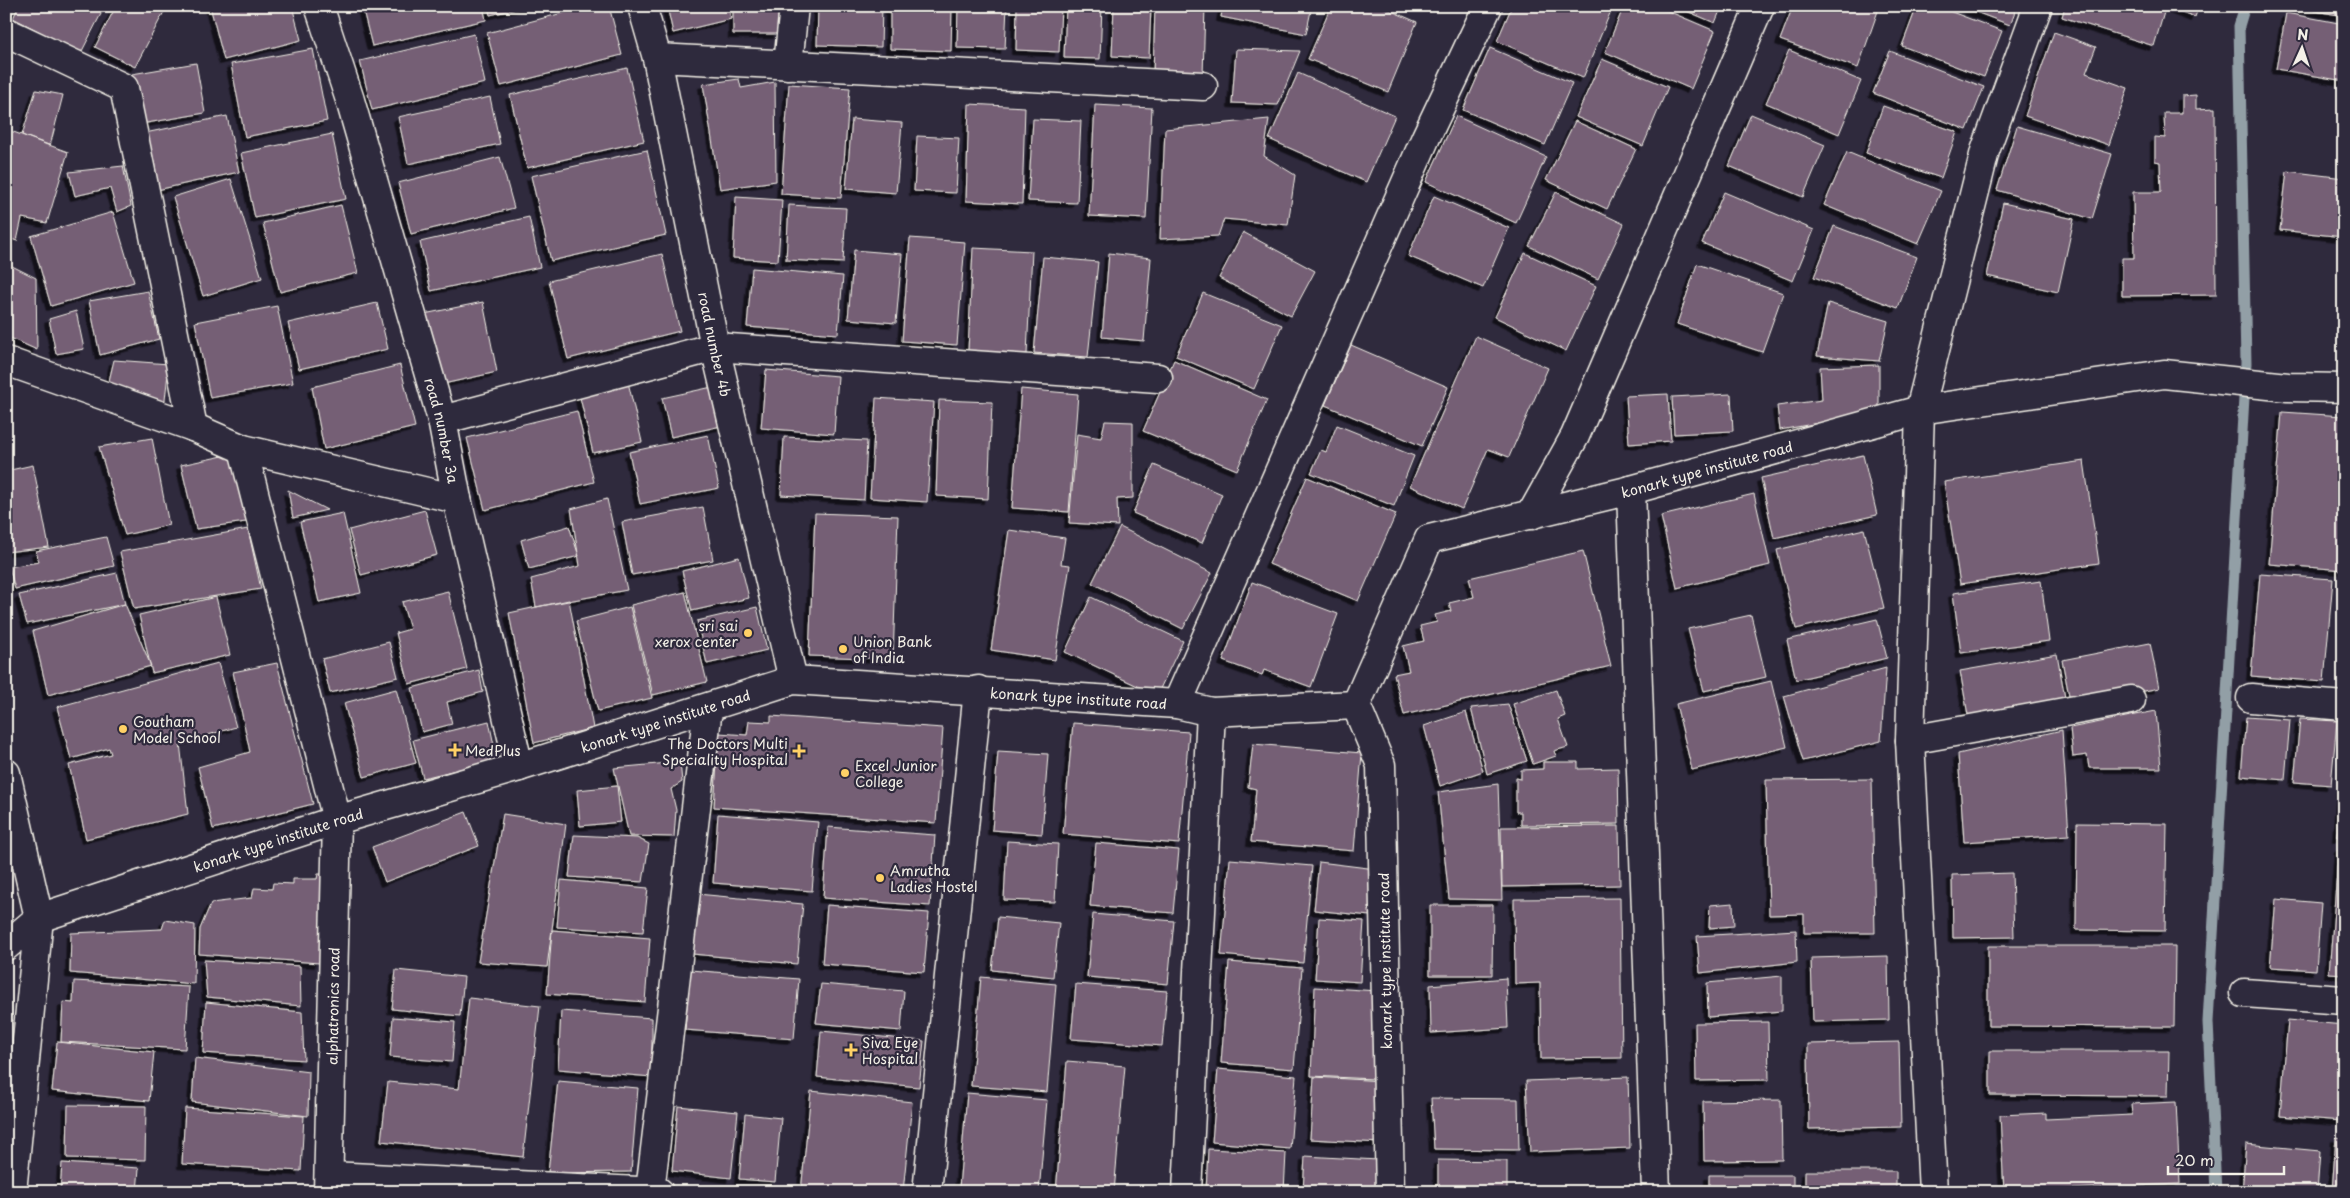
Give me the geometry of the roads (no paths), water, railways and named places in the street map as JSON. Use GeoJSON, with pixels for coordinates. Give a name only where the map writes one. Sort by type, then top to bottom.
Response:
{"type":"FeatureCollection","features":[{"type":"Feature","properties":{"kind":"street","name":"road number 3a"},"geometry":{"type":"LineString","coordinates":[[319,6],[350,100],[442,420],[457,499],[519,767]]}},
{"type":"Feature","properties":{"kind":"street","name":"road number 4b"},"geometry":{"type":"LineString","coordinates":[[642,6],[657,58],[715,347],[793,680]]}},
{"type":"Feature","properties":{"kind":"street"},"geometry":{"type":"LineString","coordinates":[[788,65],[794,6]]}},
{"type":"Feature","properties":{"kind":"street"},"geometry":{"type":"LineString","coordinates":[[1531,515],[1574,436],[1760,6]]}},
{"type":"Feature","properties":{"kind":"street"},"geometry":{"type":"LineString","coordinates":[[1933,1192],[1910,740],[1920,410],[1985,151],[2038,6]]}},
{"type":"Feature","properties":{"kind":"street"},"geometry":{"type":"LineString","coordinates":[[1177,704],[1482,8]]}},
{"type":"Feature","properties":{"kind":"street"},"geometry":{"type":"LineString","coordinates":[[6,32],[124,88],[193,427]]}},
{"type":"Feature","properties":{"kind":"street"},"geometry":{"type":"LineString","coordinates":[[657,58],[1204,86]]}},
{"type":"Feature","properties":{"kind":"street"},"geometry":{"type":"LineString","coordinates":[[442,420],[715,347],[1158,378]]}},
{"type":"Feature","properties":{"kind":"street"},"geometry":{"type":"LineString","coordinates":[[6,362],[193,427],[243,449],[457,499]]}},
{"type":"Feature","properties":{"kind":"street","name":"konark type institute road"},"geometry":{"type":"LineString","coordinates":[[1390,1192],[1381,765],[1356,706],[1429,539],[1631,490],[1920,410],[2164,374],[2288,387],[2344,388]]}},
{"type":"Feature","properties":{"kind":"street","name":"alphatronics road"},"geometry":{"type":"LineString","coordinates":[[243,449],[337,820],[329,1184]]}},
{"type":"Feature","properties":{"kind":"street"},"geometry":{"type":"LineString","coordinates":[[1631,490],[1656,1192]]}},
{"type":"Feature","properties":{"kind":"street","name":"konark type institute road"},"geometry":{"type":"LineString","coordinates":[[6,946],[38,918],[337,820],[519,767],[793,680],[978,690],[1177,704],[1212,712],[1356,706]]}},
{"type":"Feature","properties":{"kind":"street"},"geometry":{"type":"LineString","coordinates":[[927,1192],[978,690]]}},
{"type":"Feature","properties":{"kind":"street"},"geometry":{"type":"LineString","coordinates":[[2251,698],[2344,706]]}},
{"type":"Feature","properties":{"kind":"street"},"geometry":{"type":"LineString","coordinates":[[1910,740],[2131,700]]}},
{"type":"Feature","properties":{"kind":"street"},"geometry":{"type":"LineString","coordinates":[[329,1184],[655,1191],[708,708]]}},
{"type":"Feature","properties":{"kind":"street"},"geometry":{"type":"LineString","coordinates":[[1187,1192],[1212,712]]}},
{"type":"Feature","properties":{"kind":"street"},"geometry":{"type":"LineString","coordinates":[[6,773],[38,918],[12,1192]]}},
{"type":"Feature","properties":{"kind":"street"},"geometry":{"type":"LineString","coordinates":[[2244,993],[2344,1000]]}},
{"type":"Feature","properties":{"kind":"waterway"},"geometry":{"type":"LineString","coordinates":[[2216,1192],[2208,1022],[2246,363],[2239,26],[2245,6]]}},
{"type":"Feature","properties":{"kind":"place","name":"sri sai xerox center"},"geometry":{"type":"Point","coordinates":[748,633]}},
{"type":"Feature","properties":{"kind":"place","name":"Union Bank of India"},"geometry":{"type":"Point","coordinates":[843,649]}},
{"type":"Feature","properties":{"kind":"place","name":"Goutham Model School"},"geometry":{"type":"Point","coordinates":[123,729]}},
{"type":"Feature","properties":{"kind":"place","name":"MedPlus"},"geometry":{"type":"Point","coordinates":[455,750]}},
{"type":"Feature","properties":{"kind":"place","name":"The Doctors Multi Speciality Hospital"},"geometry":{"type":"Point","coordinates":[799,751]}},
{"type":"Feature","properties":{"kind":"place","name":"Excel Junior College"},"geometry":{"type":"Point","coordinates":[845,773]}},
{"type":"Feature","properties":{"kind":"place","name":"Amrutha Ladies Hostel"},"geometry":{"type":"Point","coordinates":[880,878]}},
{"type":"Feature","properties":{"kind":"place","name":"Siva Eye Hospital"},"geometry":{"type":"Point","coordinates":[851,1050]}}]}
